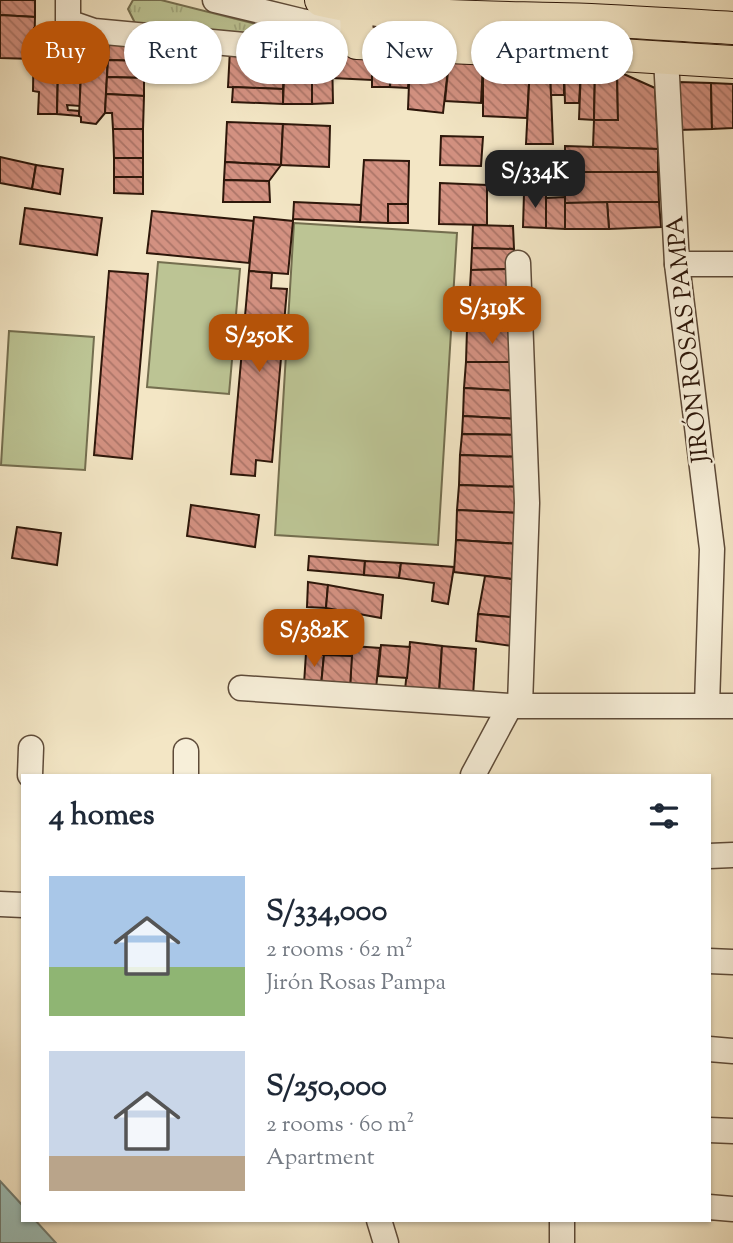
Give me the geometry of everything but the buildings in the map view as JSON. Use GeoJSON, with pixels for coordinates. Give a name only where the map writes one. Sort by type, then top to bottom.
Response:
{"type":"FeatureCollection","features":[{"type":"Feature","properties":{"kind":"main road"},"geometry":{"type":"LineString","coordinates":[[321,0],[357,27],[471,48]]}},
{"type":"Feature","properties":{"kind":"main road"},"geometry":{"type":"LineString","coordinates":[[357,27],[473,17],[733,28]]}},
{"type":"Feature","properties":{"kind":"main road"},"geometry":{"type":"LineString","coordinates":[[473,17],[473,21]]}},
{"type":"Feature","properties":{"kind":"main road"},"geometry":{"type":"LineString","coordinates":[[633,55],[733,62]]}},
{"type":"Feature","properties":{"kind":"street"},"geometry":{"type":"LineString","coordinates":[[68,0],[68,22],[94,31],[267,47],[357,27]]}},
{"type":"Feature","properties":{"kind":"street"},"geometry":{"type":"LineString","coordinates":[[215,0],[301,21],[357,27]]}},
{"type":"Feature","properties":{"kind":"street","name":"JIRÓN ROSAS PAMPA"},"geometry":{"type":"LineString","coordinates":[[666,58],[677,264],[712,549],[707,705]]}},
{"type":"Feature","properties":{"kind":"street"},"geometry":{"type":"LineString","coordinates":[[474,774],[515,705],[527,503],[518,263]]}},
{"type":"Feature","properties":{"kind":"street"},"geometry":{"type":"LineString","coordinates":[[677,264],[733,264]]}},
{"type":"Feature","properties":{"kind":"street"},"geometry":{"type":"LineString","coordinates":[[241,688],[515,705],[733,706]]}},
{"type":"Feature","properties":{"kind":"street"},"geometry":{"type":"LineString","coordinates":[[30,774],[31,748]]}},
{"type":"Feature","properties":{"kind":"street"},"geometry":{"type":"LineString","coordinates":[[711,856],[733,855]]}},
{"type":"Feature","properties":{"kind":"street"},"geometry":{"type":"LineString","coordinates":[[0,904],[21,905]]}},
{"type":"Feature","properties":{"kind":"street"},"geometry":{"type":"LineString","coordinates":[[711,961],[733,962]]}},
{"type":"Feature","properties":{"kind":"street"},"geometry":{"type":"LineString","coordinates":[[711,1049],[733,1051]]}},
{"type":"Feature","properties":{"kind":"street"},"geometry":{"type":"LineString","coordinates":[[711,1130],[733,1131]]}},
{"type":"Feature","properties":{"kind":"street"},"geometry":{"type":"LineString","coordinates":[[711,1208],[733,1209]]}},
{"type":"Feature","properties":{"kind":"street"},"geometry":{"type":"LineString","coordinates":[[380,1222],[386,1243]]}},
{"type":"Feature","properties":{"kind":"street"},"geometry":{"type":"LineString","coordinates":[[562,1222],[562,1243]]}},
{"type":"Feature","properties":{"kind":"green space"},"geometry":{"type":"Polygon","coordinates":[[[133,0],[161,0],[244,21],[236,21],[236,37],[222,35],[222,21],[134,21],[128,9],[133,0]]]}},
{"type":"Feature","properties":{"kind":"green space"},"geometry":{"type":"Polygon","coordinates":[[[294,223],[457,233],[438,545],[275,535],[294,223]]]}},
{"type":"Feature","properties":{"kind":"green space"},"geometry":{"type":"Polygon","coordinates":[[[158,262],[240,269],[229,394],[147,387],[158,262]]]}},
{"type":"Feature","properties":{"kind":"green space"},"geometry":{"type":"Polygon","coordinates":[[[9,331],[94,337],[85,470],[1,465],[9,331]]]}},
{"type":"Feature","properties":{"kind":"water"},"geometry":{"type":"Polygon","coordinates":[[[0,1181],[21,1204],[21,1222],[37,1222],[56,1243],[0,1243],[0,1181]]]}}]}
